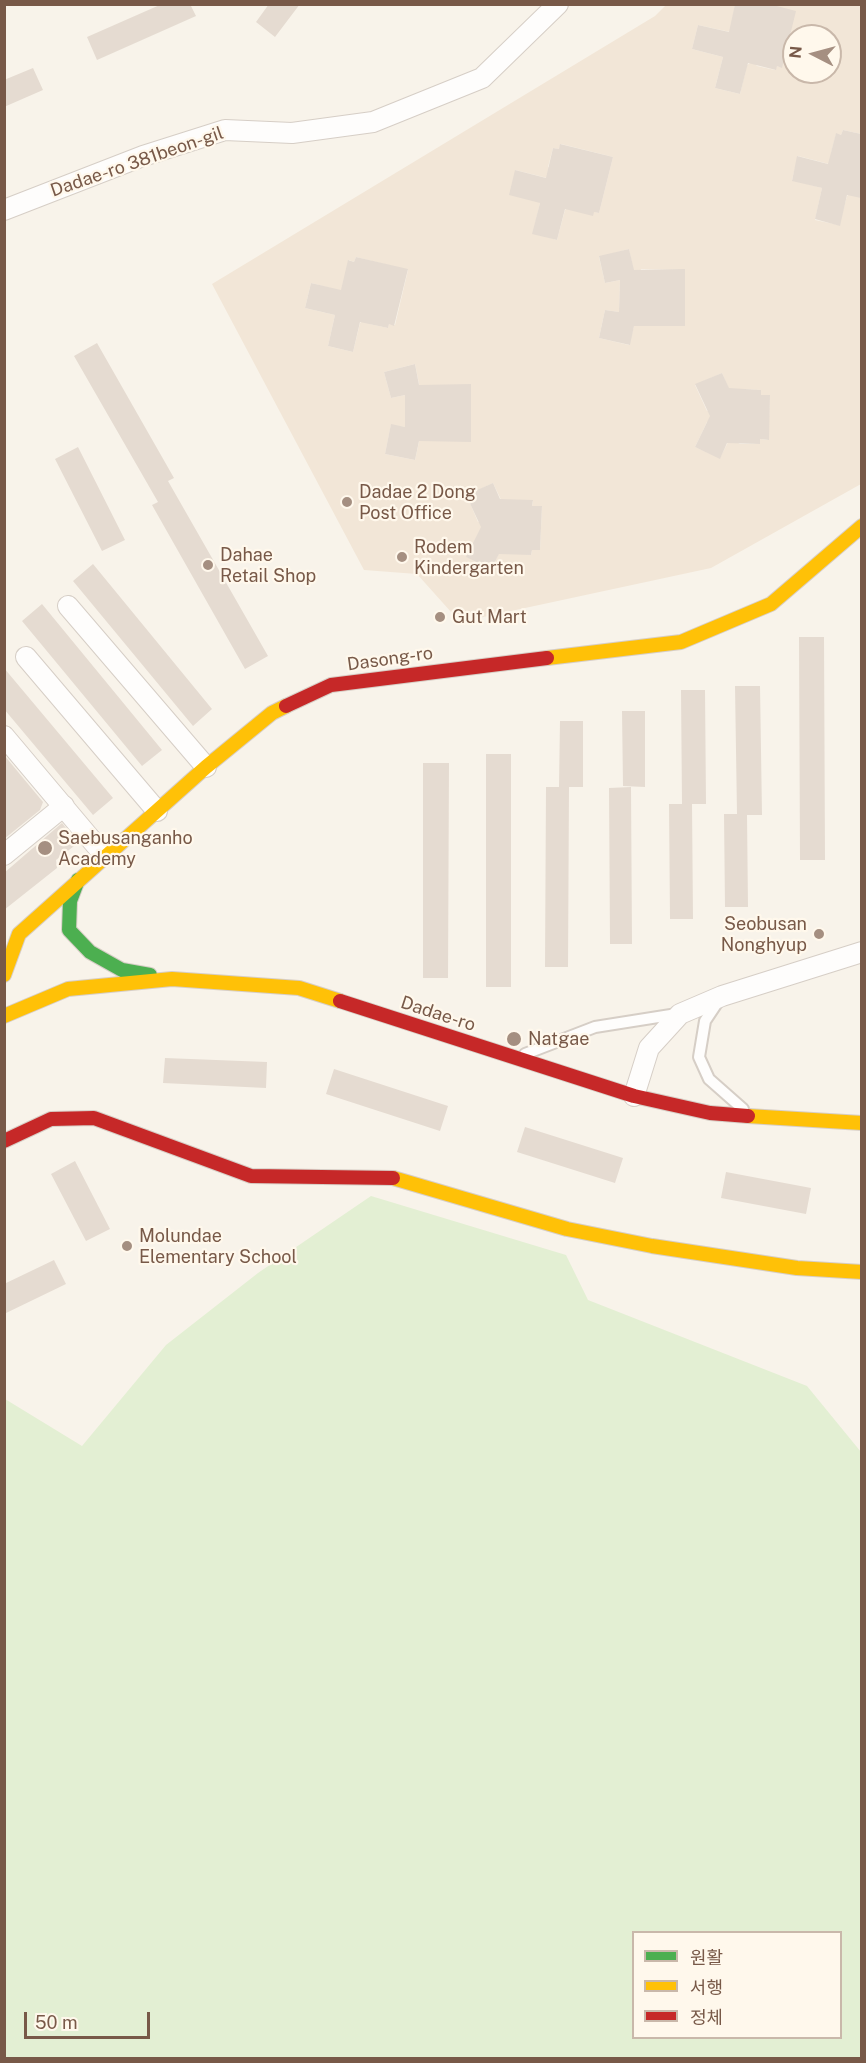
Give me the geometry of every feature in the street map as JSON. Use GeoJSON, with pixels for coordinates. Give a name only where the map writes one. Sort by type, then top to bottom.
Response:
{"type":"FeatureCollection","features":[{"type":"Feature","properties":{"kind":"main road","name":"Dasong-ro"},"geometry":{"type":"LineString","coordinates":[[4,975],[19,934],[207,766],[272,713],[331,685],[681,642],[771,604],[861,526]]}},
{"type":"Feature","properties":{"kind":"main road"},"geometry":{"type":"LineString","coordinates":[[78,880],[70,901],[69,930],[90,952],[122,970],[172,979]]}},
{"type":"Feature","properties":{"kind":"main road"},"geometry":{"type":"LineString","coordinates":[[4,944],[19,934]]}},
{"type":"Feature","properties":{"kind":"main road","name":"Dadae-ro"},"geometry":{"type":"LineString","coordinates":[[4,1016],[68,989],[172,979],[299,988],[634,1096],[710,1113],[861,1123]]}},
{"type":"Feature","properties":{"kind":"main road"},"geometry":{"type":"LineString","coordinates":[[4,1141],[51,1119],[94,1118],[251,1176],[396,1178],[578,1231],[652,1246],[797,1268],[861,1272]]}},
{"type":"Feature","properties":{"kind":"street","name":"Dadae-ro 381beon-gil"},"geometry":{"type":"LineString","coordinates":[[4,210],[143,156],[225,130],[292,133],[373,122],[482,78],[558,4]]}},
{"type":"Feature","properties":{"kind":"street"},"geometry":{"type":"LineString","coordinates":[[68,606],[207,766]]}},
{"type":"Feature","properties":{"kind":"street"},"geometry":{"type":"LineString","coordinates":[[26,657],[157,811]]}},
{"type":"Feature","properties":{"kind":"street"},"geometry":{"type":"LineString","coordinates":[[4,736],[105,856]]}},
{"type":"Feature","properties":{"kind":"street"},"geometry":{"type":"LineString","coordinates":[[4,855],[64,806]]}},
{"type":"Feature","properties":{"kind":"street"},"geometry":{"type":"LineString","coordinates":[[634,1096],[648,1048],[680,1014],[722,996],[861,952]]}},
{"type":"Feature","properties":{"kind":"lane"},"geometry":{"type":"LineString","coordinates":[[722,996],[705,1021],[699,1058],[709,1079],[748,1114]]}},
{"type":"Feature","properties":{"kind":"lane"},"geometry":{"type":"LineString","coordinates":[[514,1058],[595,1027],[680,1014]]}},
{"type":"Feature","properties":{"kind":"shaded area"},"geometry":{"type":"Polygon","coordinates":[[[666,5],[735,5],[730,32],[698,25],[692,49],[723,57],[715,88],[740,94],[747,65],[753,61],[757,66],[775,70],[777,66],[782,67],[769,5],[861,5],[861,134],[843,130],[841,135],[836,134],[831,153],[836,155],[829,164],[798,156],[792,180],[822,188],[815,220],[839,225],[847,196],[852,192],[861,198],[861,484],[711,568],[460,622],[417,574],[364,570],[212,284],[655,16],[666,5]],[[561,144],[559,149],[553,148],[548,167],[554,169],[547,178],[515,170],[540,203],[533,233],[557,240],[565,210],[570,206],[599,213],[613,157],[561,144]],[[629,249],[599,257],[605,283],[620,280],[619,312],[605,310],[599,338],[629,345],[635,322],[642,326],[685,326],[685,270],[641,269],[640,274],[634,274],[629,249]],[[356,257],[354,262],[349,260],[342,291],[311,283],[305,308],[335,315],[328,346],[353,352],[360,323],[365,319],[370,324],[388,328],[389,324],[395,325],[408,270],[356,257]],[[415,364],[384,372],[391,398],[405,395],[405,427],[391,425],[385,454],[415,460],[420,437],[471,385],[427,385],[426,389],[420,389],[415,364]],[[722,373],[695,385],[707,411],[719,406],[719,427],[707,422],[695,447],[720,458],[730,438],[740,444],[759,444],[760,439],[768,440],[770,395],[761,395],[761,390],[741,389],[731,394],[722,373]],[[493,483],[467,496],[478,522],[491,516],[490,537],[479,532],[467,557],[491,569],[501,549],[531,555],[532,550],[540,550],[542,506],[532,506],[533,501],[503,504],[493,483]]]}},
{"type":"Feature","properties":{"kind":"green space"},"geometry":{"type":"Polygon","coordinates":[[[371,1196],[566,1255],[588,1300],[807,1386],[861,1452],[861,2058],[5,2058],[5,1399],[82,1446],[166,1345],[258,1273],[371,1196]]]}},
{"type":"Feature","properties":{"kind":"building"},"geometry":{"type":"Polygon","coordinates":[[[162,4],[190,4],[196,16],[97,60],[87,37],[162,4]]]}},
{"type":"Feature","properties":{"kind":"building"},"geometry":{"type":"Polygon","coordinates":[[[269,4],[300,4],[275,37],[256,22],[269,4]]]}},
{"type":"Feature","properties":{"kind":"building"},"geometry":{"type":"Polygon","coordinates":[[[735,4],[769,4],[796,11],[793,24],[782,24],[782,68],[777,66],[776,70],[748,63],[740,94],[715,88],[723,57],[692,49],[698,25],[729,32],[735,4]]]}},
{"type":"Feature","properties":{"kind":"building"},"geometry":{"type":"Polygon","coordinates":[[[33,68],[43,90],[4,107],[4,80],[33,68]]]}},
{"type":"Feature","properties":{"kind":"building"},"geometry":{"type":"Polygon","coordinates":[[[843,130],[861,134],[861,198],[847,195],[840,226],[815,219],[822,188],[792,181],[797,156],[828,164],[836,133],[841,135],[843,130]]]}},
{"type":"Feature","properties":{"kind":"building"},"geometry":{"type":"Polygon","coordinates":[[[560,144],[613,157],[599,213],[594,212],[593,216],[565,209],[557,240],[532,234],[540,203],[509,195],[515,170],[546,178],[553,148],[559,149],[560,144]]]}},
{"type":"Feature","properties":{"kind":"building"},"geometry":{"type":"Polygon","coordinates":[[[629,249],[634,270],[685,269],[685,326],[634,326],[630,345],[599,338],[605,310],[619,312],[620,280],[605,283],[599,256],[629,249]]]}},
{"type":"Feature","properties":{"kind":"building"},"geometry":{"type":"Polygon","coordinates":[[[356,257],[408,269],[394,326],[389,324],[388,328],[360,322],[353,352],[328,346],[335,315],[305,308],[311,283],[341,290],[348,260],[354,262],[356,257]]]}},
{"type":"Feature","properties":{"kind":"building"},"geometry":{"type":"Polygon","coordinates":[[[97,343],[174,478],[168,481],[268,656],[245,669],[152,505],[158,502],[74,356],[97,343]]]}},
{"type":"Feature","properties":{"kind":"building"},"geometry":{"type":"Polygon","coordinates":[[[415,364],[419,385],[471,384],[471,442],[419,441],[415,460],[385,454],[391,424],[405,427],[405,395],[391,398],[384,372],[415,364]]]}},
{"type":"Feature","properties":{"kind":"building"},"geometry":{"type":"Polygon","coordinates":[[[722,373],[729,388],[761,390],[761,395],[770,395],[769,440],[760,439],[760,444],[727,443],[720,459],[695,447],[710,416],[695,384],[722,373]]]}},
{"type":"Feature","properties":{"kind":"building"},"geometry":{"type":"Polygon","coordinates":[[[78,447],[125,540],[102,551],[55,459],[78,447]]]}},
{"type":"Feature","properties":{"kind":"building"},"geometry":{"type":"Polygon","coordinates":[[[493,483],[500,499],[533,500],[532,506],[542,506],[540,550],[532,550],[531,555],[499,554],[491,569],[466,557],[481,527],[466,495],[493,483]]]}},
{"type":"Feature","properties":{"kind":"building"},"geometry":{"type":"Polygon","coordinates":[[[93,564],[212,709],[193,726],[73,581],[93,564]]]}},
{"type":"Feature","properties":{"kind":"building"},"geometry":{"type":"Polygon","coordinates":[[[42,604],[162,750],[142,766],[22,621],[42,604]]]}},
{"type":"Feature","properties":{"kind":"building"},"geometry":{"type":"Polygon","coordinates":[[[799,637],[824,637],[825,860],[800,860],[799,637]]]}},
{"type":"Feature","properties":{"kind":"building"},"geometry":{"type":"Polygon","coordinates":[[[4,668],[113,798],[93,815],[4,709],[4,668]]]}},
{"type":"Feature","properties":{"kind":"building"},"geometry":{"type":"Polygon","coordinates":[[[735,686],[760,686],[762,815],[747,815],[748,907],[725,907],[724,814],[737,814],[735,686]]]}},
{"type":"Feature","properties":{"kind":"building"},"geometry":{"type":"Polygon","coordinates":[[[681,690],[705,690],[706,804],[682,804],[681,690]]]}},
{"type":"Feature","properties":{"kind":"building"},"geometry":{"type":"Polygon","coordinates":[[[622,711],[645,711],[645,787],[623,786],[622,711]]]}},
{"type":"Feature","properties":{"kind":"building"},"geometry":{"type":"Polygon","coordinates":[[[560,721],[583,721],[583,787],[559,787],[560,721]]]}},
{"type":"Feature","properties":{"kind":"building"},"geometry":{"type":"Polygon","coordinates":[[[486,754],[511,754],[511,987],[486,987],[486,754]]]}},
{"type":"Feature","properties":{"kind":"building"},"geometry":{"type":"Polygon","coordinates":[[[4,755],[43,802],[40,810],[4,839],[4,755]]]}},
{"type":"Feature","properties":{"kind":"building"},"geometry":{"type":"Polygon","coordinates":[[[423,763],[449,763],[448,978],[423,978],[423,763]]]}},
{"type":"Feature","properties":{"kind":"building"},"geometry":{"type":"Polygon","coordinates":[[[546,787],[569,787],[568,967],[545,967],[546,787]]]}},
{"type":"Feature","properties":{"kind":"building"},"geometry":{"type":"Polygon","coordinates":[[[631,787],[632,944],[610,944],[609,788],[631,787]]]}},
{"type":"Feature","properties":{"kind":"building"},"geometry":{"type":"Polygon","coordinates":[[[669,804],[692,804],[693,919],[670,919],[669,804]]]}},
{"type":"Feature","properties":{"kind":"building"},"geometry":{"type":"Polygon","coordinates":[[[62,823],[78,843],[56,860],[57,868],[4,910],[4,873],[62,823]]]}},
{"type":"Feature","properties":{"kind":"building"},"geometry":{"type":"Polygon","coordinates":[[[165,1058],[267,1062],[266,1088],[163,1083],[165,1058]]]}},
{"type":"Feature","properties":{"kind":"building"},"geometry":{"type":"Polygon","coordinates":[[[334,1069],[448,1106],[440,1131],[326,1094],[334,1069]]]}},
{"type":"Feature","properties":{"kind":"building"},"geometry":{"type":"Polygon","coordinates":[[[525,1127],[623,1158],[615,1183],[517,1152],[525,1127]]]}},
{"type":"Feature","properties":{"kind":"building"},"geometry":{"type":"Polygon","coordinates":[[[75,1161],[110,1229],[86,1241],[51,1174],[75,1161]]]}},
{"type":"Feature","properties":{"kind":"building"},"geometry":{"type":"Polygon","coordinates":[[[726,1172],[811,1188],[806,1214],[721,1198],[726,1172]]]}},
{"type":"Feature","properties":{"kind":"building"},"geometry":{"type":"Polygon","coordinates":[[[54,1260],[66,1284],[4,1314],[4,1284],[54,1260]]]}},
{"type":"Feature","properties":{"kind":"traffic: fast"},"geometry":{"type":"LineString","coordinates":[[78,880],[70,901],[69,930],[90,952],[122,970],[150,975]]}},
{"type":"Feature","properties":{"kind":"traffic: slow"},"geometry":{"type":"LineString","coordinates":[[547,658],[681,642],[771,604],[862,526]]}},
{"type":"Feature","properties":{"kind":"traffic: slow"},"geometry":{"type":"LineString","coordinates":[[4,975],[19,934],[206,767],[272,713],[286,706]]}},
{"type":"Feature","properties":{"kind":"traffic: slow"},"geometry":{"type":"LineString","coordinates":[[4,1016],[68,989],[172,979],[299,988],[340,1001]]}},
{"type":"Feature","properties":{"kind":"traffic: slow"},"geometry":{"type":"LineString","coordinates":[[748,1116],[862,1123]]}},
{"type":"Feature","properties":{"kind":"traffic: slow"},"geometry":{"type":"LineString","coordinates":[[393,1178],[567,1229],[652,1246],[797,1268],[862,1272]]}},
{"type":"Feature","properties":{"kind":"traffic: jam"},"geometry":{"type":"LineString","coordinates":[[286,706],[331,685],[547,658]]}},
{"type":"Feature","properties":{"kind":"traffic: jam"},"geometry":{"type":"LineString","coordinates":[[340,1001],[634,1096],[710,1113],[748,1116]]}},
{"type":"Feature","properties":{"kind":"traffic: jam"},"geometry":{"type":"LineString","coordinates":[[4,1141],[51,1119],[94,1118],[251,1176],[393,1178]]}},
{"type":"Feature","properties":{"kind":"place","name":"Dadae 2 Dong Post Office"},"geometry":{"type":"Point","coordinates":[347,502]}},
{"type":"Feature","properties":{"kind":"place","name":"Rodem Kindergarten"},"geometry":{"type":"Point","coordinates":[402,557]}},
{"type":"Feature","properties":{"kind":"place","name":"Dahae Retail Shop"},"geometry":{"type":"Point","coordinates":[208,565]}},
{"type":"Feature","properties":{"kind":"place","name":"Gut Mart"},"geometry":{"type":"Point","coordinates":[440,617]}},
{"type":"Feature","properties":{"kind":"place","name":"Saebusanganho Academy"},"geometry":{"type":"Point","coordinates":[45,848]}},
{"type":"Feature","properties":{"kind":"place","name":"Seobusan Nonghyup"},"geometry":{"type":"Point","coordinates":[819,934]}},
{"type":"Feature","properties":{"kind":"place","name":"Natgae"},"geometry":{"type":"Point","coordinates":[514,1039]}},
{"type":"Feature","properties":{"kind":"place","name":"Molundae Elementary School"},"geometry":{"type":"Point","coordinates":[127,1246]}}]}
